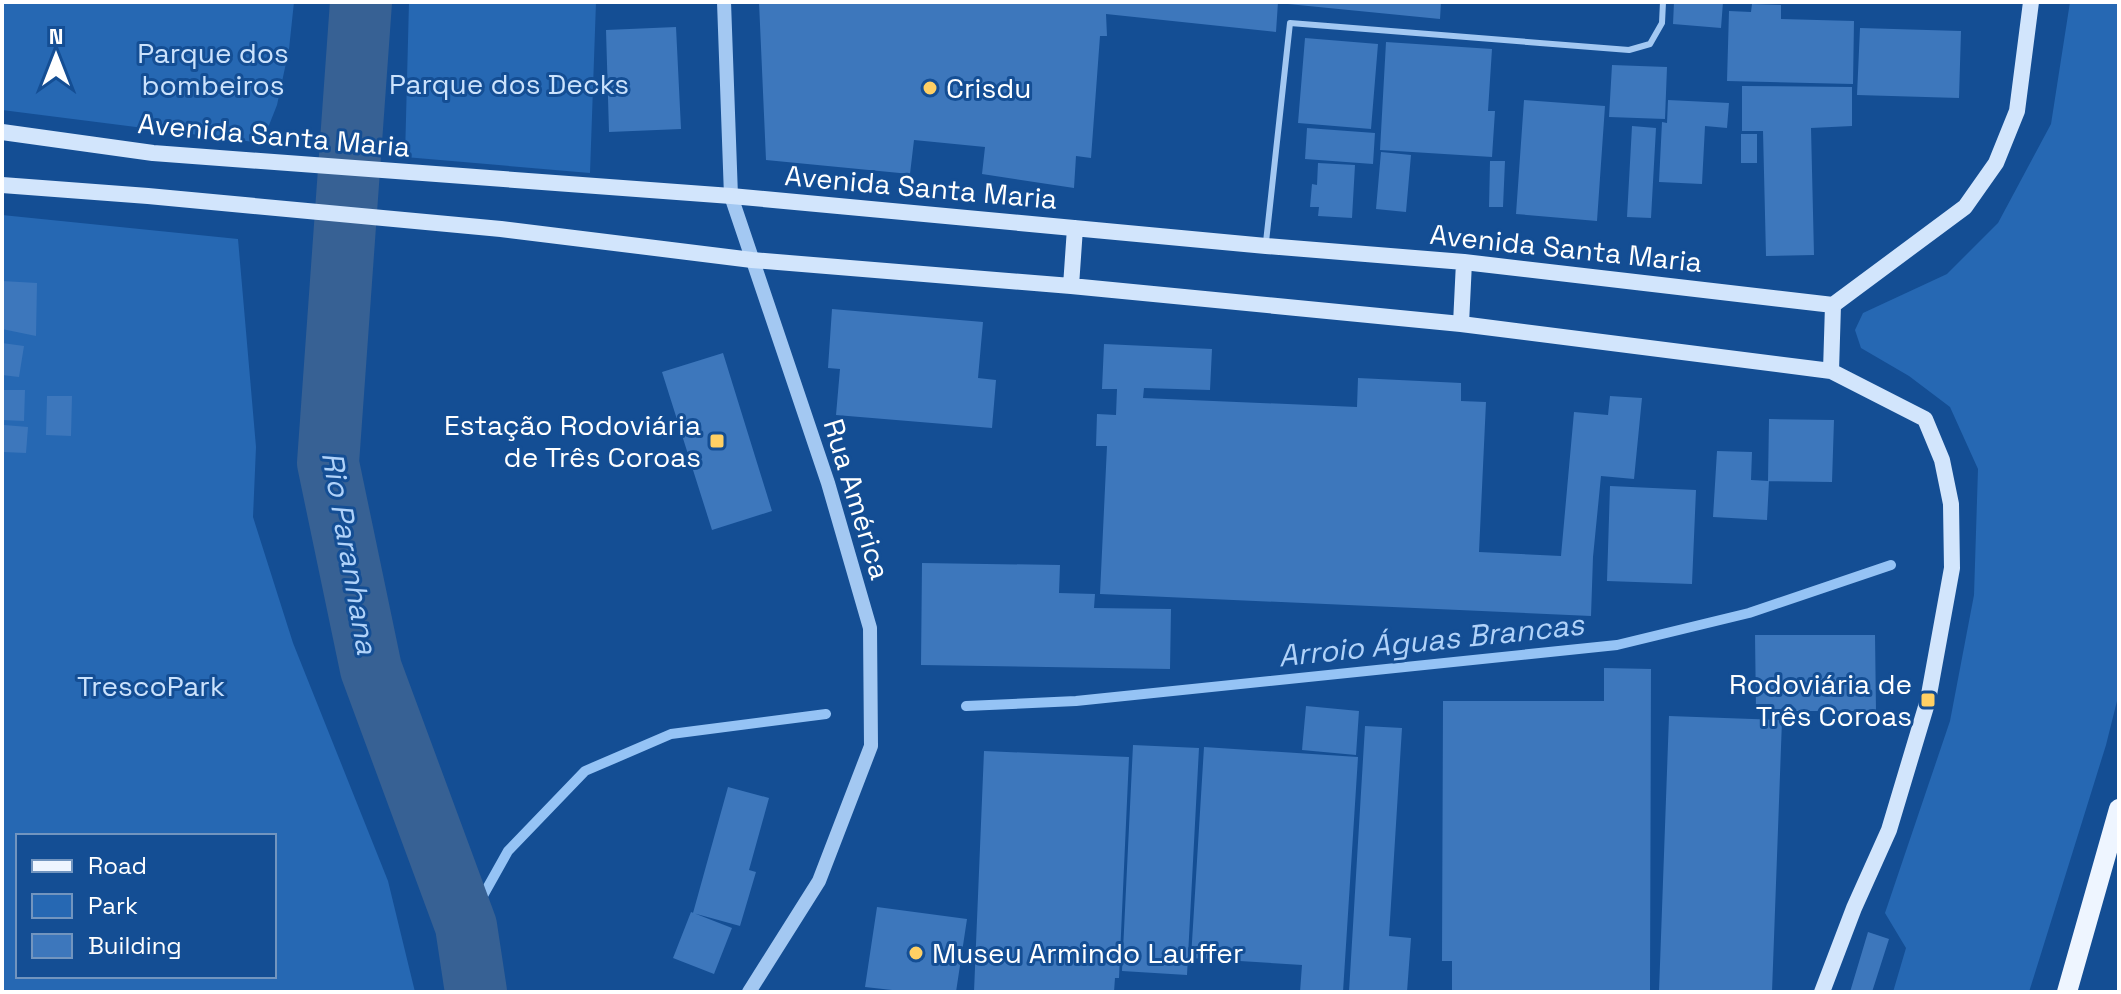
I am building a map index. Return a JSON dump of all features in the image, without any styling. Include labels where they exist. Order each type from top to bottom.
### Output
[{"type":"main road","points":[[1831,371],[1833,305],[1965,207],[1996,163],[2017,111],[2031,2]]},
{"type":"main road","name":"Avenida Santa Maria","points":[[2,132],[153,153],[731,196],[1464,262],[1833,305]]},
{"type":"main road","points":[[2,185],[501,229],[752,260],[1071,286],[1461,324],[1831,371],[1925,419],[1942,460],[1951,504],[1952,568],[1928,700],[1889,830],[1854,908],[1822,992]]},
{"type":"main road","points":[[1071,286],[1075,228]]},
{"type":"main road","points":[[1461,324],[1464,262]]},
{"type":"main road","points":[[2067,992],[2119,809]]},
{"type":"main road","points":[[2060,992],[2077,956]]},
{"type":"street","name":"Rua América","points":[[724,2],[731,196],[828,483],[870,628],[871,746],[819,881],[749,992]]},
{"type":"lane","points":[[1266,246],[1290,23],[1629,50],[1650,44],[1662,23],[1663,2]]},
{"type":"green space","name":"Parque dos bombeiros","points":[[2,2],[294,2],[289,49],[277,105],[262,143],[2,110]]},
{"type":"green space","name":"Parque dos Decks","points":[[409,2],[596,2],[590,173],[405,157]]},
{"type":"green space","points":[[2070,2],[2119,2],[2119,693],[2106,745],[2029,992],[1893,992],[1906,948],[1885,913],[1950,721],[1974,595],[1978,469],[1950,407],[1909,376],[1861,348],[1855,330],[1863,313],[1947,274],[1998,223],[2051,124]]},
{"type":"green space","name":"TrescoPark","points":[[2,215],[238,239],[256,447],[253,517],[293,643],[388,881],[415,992],[2,992]]},
{"type":"building","name":"Crisdu","points":[[759,2],[1278,2],[1276,32],[1106,14],[1107,36],[1100,36],[1091,158],[1076,156],[1074,188],[982,174],[985,147],[914,140],[910,174],[766,160]]},
{"type":"building","points":[[1289,2],[1441,2],[1440,19]]},
{"type":"building","points":[[1674,2],[1723,2],[1721,28],[1673,24]]},
{"type":"building","points":[[1752,4],[1781,5],[1781,19],[1854,21],[1853,84],[1727,81],[1729,11],[1751,12]]},
{"type":"building","points":[[676,27],[681,129],[609,132],[606,30]]},
{"type":"building","points":[[1860,28],[1961,31],[1959,98],[1857,95]]},
{"type":"building","points":[[1305,38],[1378,44],[1371,129],[1298,123]]},
{"type":"building","points":[[1386,42],[1492,49],[1488,111],[1495,111],[1492,157],[1380,150]]},
{"type":"building","points":[[1612,65],[1667,67],[1665,119],[1609,117]]},
{"type":"building","points":[[1742,86],[1852,87],[1852,126],[1811,128],[1814,255],[1766,256],[1763,131],[1742,131]]},
{"type":"building","points":[[1524,100],[1605,106],[1597,221],[1516,214]]},
{"type":"building","points":[[1668,100],[1729,103],[1727,128],[1705,126],[1702,184],[1659,182],[1662,122],[1667,123]]},
{"type":"building","points":[[1632,126],[1656,128],[1651,218],[1627,217]]},
{"type":"building","points":[[1307,128],[1375,133],[1373,164],[1305,159]]},
{"type":"building","points":[[1741,134],[1757,134],[1757,163],[1741,163]]},
{"type":"building","points":[[1381,152],[1411,155],[1406,212],[1376,209]]},
{"type":"building","points":[[1490,161],[1505,161],[1503,207],[1489,207]]},
{"type":"building","points":[[1318,163],[1355,165],[1352,218],[1318,216],[1319,207],[1310,207],[1312,184],[1317,185]]},
{"type":"building","points":[[2,281],[37,283],[36,336],[2,329]]},
{"type":"building","points":[[832,309],[983,322],[978,378],[996,380],[992,428],[836,415],[840,369],[828,368]]},
{"type":"building","points":[[2,343],[24,346],[19,377],[2,375]]},
{"type":"building","points":[[1104,344],[1212,349],[1210,390],[1144,388],[1143,398],[1357,407],[1358,378],[1461,383],[1461,401],[1486,402],[1479,552],[1561,556],[1574,412],[1608,415],[1610,396],[1642,398],[1634,479],[1601,476],[1591,616],[1100,594],[1107,446],[1096,446],[1097,414],[1116,415],[1117,389],[1102,389]]},
{"type":"building","name":"Estação Rodoviária de Três Coroas","points":[[723,353],[772,511],[712,530],[662,372]]},
{"type":"building","points":[[2,390],[25,390],[24,421],[2,420]]},
{"type":"building","points":[[47,396],[72,396],[71,436],[46,435]]},
{"type":"building","points":[[1769,419],[1834,420],[1832,482],[1768,481]]},
{"type":"building","points":[[4,425],[28,427],[26,453],[3,452]]},
{"type":"building","points":[[1717,451],[1752,452],[1751,480],[1769,481],[1767,520],[1713,517]]},
{"type":"building","points":[[1610,486],[1696,490],[1692,584],[1607,581]]},
{"type":"building","points":[[922,563],[1060,565],[1059,593],[1095,594],[1094,608],[1171,609],[1170,669],[921,665]]},
{"type":"building","points":[[1755,635],[1875,635],[1876,711],[1756,711]]},
{"type":"building","points":[[1604,668],[1651,669],[1650,992],[1452,992],[1452,961],[1442,961],[1443,701],[1604,701]]},
{"type":"building","points":[[1306,706],[1359,711],[1356,755],[1302,750]]},
{"type":"building","points":[[1669,716],[1782,720],[1772,992],[1659,992]]},
{"type":"building","points":[[1365,726],[1402,728],[1389,936],[1411,938],[1407,992],[1349,992]]},
{"type":"building","points":[[1133,745],[1199,748],[1187,975],[1122,971]]},
{"type":"building","points":[[1204,747],[1358,757],[1343,992],[1300,992],[1302,965],[1191,958]]},
{"type":"building","points":[[984,751],[1129,757],[1119,978],[1115,978],[1114,992],[974,992]]},
{"type":"building","points":[[728,787],[769,798],[749,870],[756,872],[740,926],[693,913]]},
{"type":"building","name":"Museu Armindo Lauffer","points":[[877,907],[967,919],[956,992],[910,992],[865,987]]},
{"type":"building","points":[[691,912],[732,928],[714,974],[673,958]]},
{"type":"building","points":[[1868,932],[1889,939],[1872,992],[1850,992]]},
{"type":"waterway","name":"Rio Paranhana","points":[[361,2],[328,463],[371,669],[466,926],[476,992]]},
{"type":"waterway","name":"Arroio Águas Brancas","points":[[966,706],[1076,701],[1617,645],[1749,613],[1891,565]]},
{"type":"waterway","name":"Arroio Águas Brancas","points":[[466,926],[508,851],[585,771],[671,734],[826,714]]},
{"type":"place","name":"Crisdu","points":[[930,88]]},
{"type":"place","name":"Estação Rodoviária de Três Coroas","points":[[717,441]]},
{"type":"place","name":"Rodoviária de Três Coroas","points":[[1928,700]]},
{"type":"place","name":"Museu Armindo Lauffer","points":[[916,953]]}]
